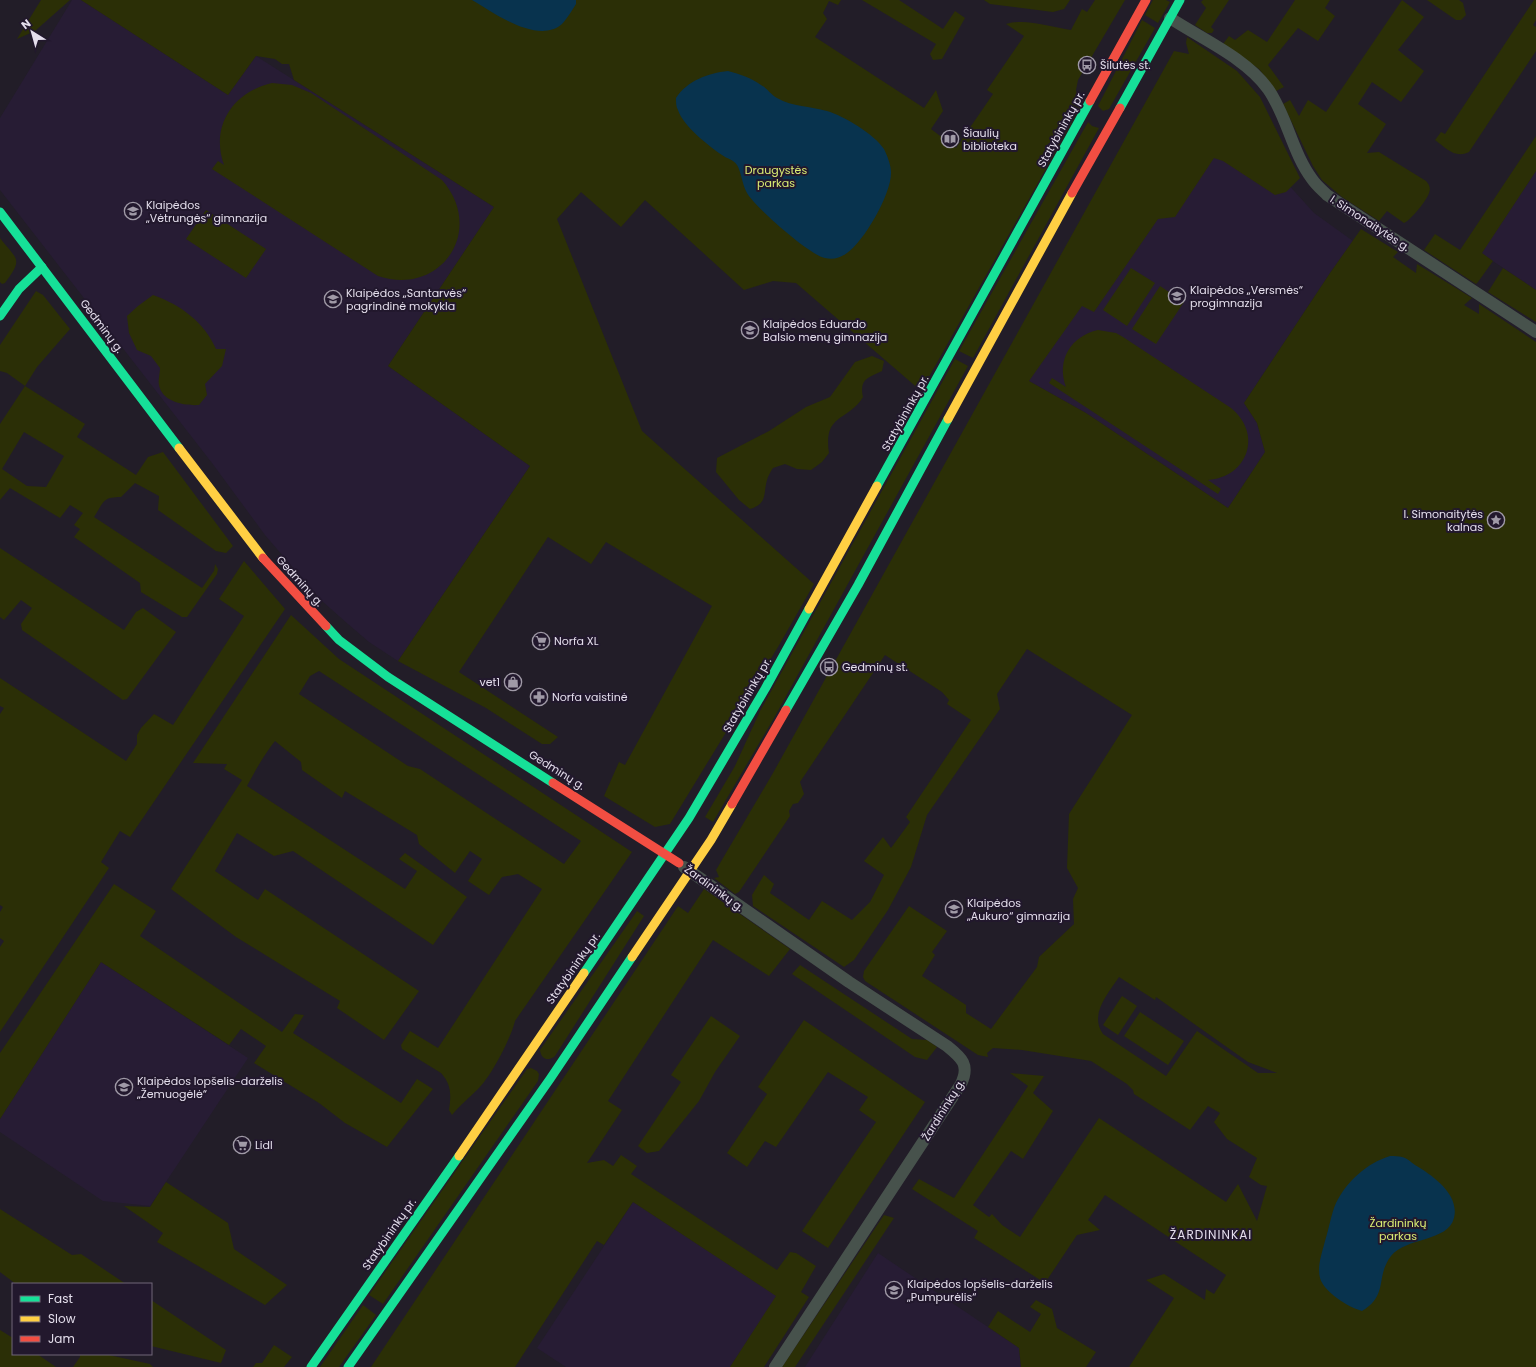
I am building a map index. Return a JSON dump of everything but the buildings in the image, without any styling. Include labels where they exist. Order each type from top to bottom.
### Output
[{"type":"main road","name":"Statybininkų pr.","points":[[310,1367],[524,1061],[666,854],[765,689],[1088,113],[1146,0]]},
{"type":"main road","points":[[348,1367],[548,1076],[691,872],[711,840],[858,585],[976,366],[1180,0]]},
{"type":"main road","points":[[1100,124],[1105,125],[1111,123]]},
{"type":"main road","name":"Gedminų g.","points":[[0,212],[270,568],[339,640],[388,678],[679,863]]},
{"type":"main road","points":[[0,316],[12,296],[26,280],[42,266]]},
{"type":"main road","points":[[524,1061],[530,1060],[535,1063]]},
{"type":"street","name":"I. Simonaitytės g.","points":[[1170,18],[1244,64],[1261,80],[1276,102],[1312,180],[1327,195],[1536,332]]},
{"type":"street","name":"Žardininkų g.","points":[[679,863],[849,982],[947,1046],[957,1054],[965,1066],[965,1074],[961,1084],[775,1367]]},
{"type":"shaded area","name":"Klaipėdos „Santarvės“ pagrindinė mokykla","points":[[72,0],[81,0],[228,95],[256,56],[494,207],[388,366],[530,466],[398,661],[369,642],[322,601],[265,535],[212,463],[0,190],[0,118]]},
{"type":"shaded area","name":"Klaipėdos „Versmės“ progimnazija","points":[[1174,51],[1314,213],[1353,241],[1330,273],[1244,403],[1257,423],[1265,452],[1228,508],[1086,413],[1029,381]]},
{"type":"shaded area","points":[[1536,171],[1536,290],[1481,253]]},
{"type":"shaded area","name":"Klaipėdos lopšelis-darželis „Žemuogėlė“","points":[[101,962],[248,1058],[150,1206],[103,1201],[0,1132],[0,1119]]},
{"type":"shaded area","points":[[633,1202],[777,1296],[730,1367],[566,1367],[537,1348]]},
{"type":"shaded area","name":"Klaipėdos lopšelis-darželis „Pumpurėlis“","points":[[878,1253],[1019,1348],[1021,1367],[805,1367]]},
{"type":"green space","points":[[41,0],[70,0],[35,31],[17,39]]},
{"type":"green space","name":"Draugystės parkas","points":[[81,0],[841,0],[838,5],[829,1],[823,13],[827,19],[815,37],[924,108],[936,90],[943,111],[931,129],[956,148],[993,94],[987,90],[1024,36],[1006,24],[1013,22],[1030,22],[1071,30],[1082,9],[1087,12],[1095,0],[1125,0],[1078,80],[1076,90],[1080,108],[921,391],[796,283],[773,281],[744,290],[645,200],[621,227],[581,192],[557,219],[642,431],[814,584],[778,647],[670,824],[655,827],[604,796],[619,762],[625,765],[712,606],[606,542],[591,564],[548,537],[459,672],[558,737],[550,744],[542,744],[486,708],[398,661],[530,466],[388,366],[494,207],[294,80],[289,64],[282,64],[275,59],[256,56],[228,95]]},
{"type":"green space","points":[[862,0],[899,0],[943,29],[955,11],[965,18],[942,59],[933,60],[930,54],[936,44]]},
{"type":"green space","points":[[984,0],[1070,0],[1064,9],[1053,12],[990,4]]},
{"type":"green space","points":[[1153,0],[1166,0],[1170,2],[1158,23],[1145,15]]},
{"type":"green space","points":[[1203,0],[1229,0],[1211,27],[1214,30],[1212,33],[1207,33],[1195,25],[1206,8],[1201,2]]},
{"type":"green space","points":[[1295,0],[1330,0],[1325,8],[1335,16],[1318,41],[1298,28],[1268,65],[1284,87],[1276,91],[1259,69],[1223,44],[1229,36],[1235,40],[1248,30],[1267,42]]},
{"type":"green space","points":[[1402,0],[1424,17],[1398,50],[1424,71],[1401,102],[1372,82],[1358,104],[1386,124],[1367,153],[1379,152],[1428,183],[1430,191],[1428,196],[1414,214],[1404,223],[1387,211],[1379,221],[1342,197],[1322,180],[1313,166],[1283,104],[1290,100],[1299,116],[1308,100],[1326,112]]},
{"type":"green space","points":[[1427,0],[1459,0],[1463,3],[1466,15],[1461,20],[1456,20]]},
{"type":"green space","points":[[1534,0],[1536,0],[1536,20],[1533,25],[1536,27],[1536,51],[1469,152],[1459,154],[1451,152],[1435,140],[1441,132],[1445,134]]},
{"type":"green space","points":[[1142,20],[1155,28],[1109,109],[1103,111],[1098,106]]},
{"type":"green space","name":"Žardininkų parkas","points":[[1187,37],[1237,71],[1260,97],[1300,178],[1286,192],[1275,195],[1223,161],[1214,158],[1175,217],[1158,219],[1094,312],[1082,306],[1029,381],[1086,413],[1228,508],[1265,452],[1257,423],[1244,403],[1361,229],[1398,252],[1393,257],[1416,273],[1417,264],[1472,298],[1464,305],[1479,314],[1479,304],[1536,342],[1536,1367],[1129,1367],[1174,1298],[1146,1280],[1164,1274],[1205,1300],[1206,1289],[1214,1294],[1226,1275],[1105,1195],[1088,1220],[1100,1230],[1077,1235],[1045,1283],[974,1238],[978,1231],[912,1189],[919,1179],[954,1198],[1028,1086],[1010,1073],[1044,1076],[1033,1093],[1053,1111],[1023,1159],[1011,1151],[973,1205],[989,1217],[992,1214],[1002,1225],[1020,1237],[1099,1118],[1226,1202],[1238,1184],[1257,1221],[1267,1186],[1261,1185],[1249,1177],[1257,1158],[1227,1139],[1214,1122],[1220,1113],[1208,1106],[1190,1130],[1134,1094],[1133,1090],[1127,1084],[1091,1061],[1022,1050],[993,1048],[987,1053],[988,1057],[978,1055],[865,981],[863,977],[864,971],[909,906],[947,931],[932,952],[935,955],[922,976],[966,1005],[966,1013],[991,1029],[1037,967],[1039,957],[1074,924],[1073,899],[1078,888],[1067,868],[1069,814],[1132,715],[1027,649],[997,694],[1000,709],[927,815],[911,867],[888,910],[854,960],[844,967],[753,906],[752,895],[764,875],[774,884],[770,893],[809,920],[822,901],[852,920],[870,902],[884,875],[864,861],[883,837],[891,848],[910,822],[906,817],[971,720],[947,704],[949,700],[942,692],[885,655],[800,782],[804,794],[798,803],[793,804],[789,811],[790,816],[739,892],[735,894],[714,878],[719,877],[716,870],[773,773],[1174,51],[1189,54],[1186,43]],"holes":[[[1119,977],[1155,1000],[1156,997],[1248,1062],[1277,1073],[1258,1073],[1197,1031],[1166,1076],[1103,1034],[1099,1027],[1098,1019],[1102,1004]]]},
{"type":"green space","points":[[272,83],[292,85],[311,93],[442,180],[454,199],[459,219],[458,238],[450,255],[438,268],[421,277],[401,280],[378,276],[212,169],[218,161],[224,165],[220,151],[220,137],[223,124],[228,113],[246,94]]},
{"type":"green space","points":[[1088,122],[1092,126],[1099,128],[973,358],[959,351]]},
{"type":"green space","points":[[1536,136],[1536,171],[1482,253],[1493,261],[1478,282],[1476,284],[1424,250],[1435,234],[1460,250]]},
{"type":"green space","points":[[206,210],[266,249],[246,278],[186,239]]},
{"type":"green space","points":[[0,238],[11,251],[16,260],[16,264],[11,275],[5,283],[2,284],[0,282]]},
{"type":"green space","points":[[1131,268],[1155,283],[1127,326],[1103,310]]},
{"type":"green space","points":[[1503,268],[1536,290],[1536,322],[1488,292]]},
{"type":"green space","points":[[1160,286],[1184,302],[1156,344],[1132,329]]},
{"type":"green space","points":[[36,291],[43,295],[70,329],[37,367],[25,386],[7,373],[0,371],[0,345]]},
{"type":"green space","points":[[153,295],[182,309],[205,331],[216,349],[226,349],[222,366],[205,384],[207,395],[199,405],[187,405],[175,402],[169,399],[161,391],[159,385],[160,368],[151,356],[137,350],[129,333],[127,316]]},
{"type":"green space","points":[[1098,330],[1116,333],[1123,337],[1231,408],[1241,418],[1247,430],[1248,441],[1246,453],[1241,463],[1233,471],[1222,477],[1208,480],[1221,489],[1218,494],[1049,383],[1052,378],[1066,387],[1063,377],[1063,368],[1068,351],[1080,338],[1088,333]]},
{"type":"green space","points":[[872,356],[884,361],[882,371],[866,380],[862,386],[863,397],[857,405],[833,424],[828,440],[829,453],[822,462],[811,470],[797,469],[785,464],[773,468],[767,478],[764,498],[760,504],[750,509],[739,500],[716,472],[717,458],[769,431],[806,407],[830,397],[855,362]]},
{"type":"green space","points":[[955,359],[968,366],[774,718],[713,822],[705,817],[735,766],[760,711]]},
{"type":"green space","points":[[25,386],[85,424],[77,437],[136,475],[148,457],[163,452],[233,546],[226,553],[216,551],[158,510],[159,496],[135,483],[121,497],[110,498],[104,501],[94,517],[202,588],[214,571],[215,564],[218,569],[217,574],[187,617],[182,617],[141,592],[140,583],[74,537],[80,529],[74,525],[83,513],[70,505],[60,518],[10,488],[0,500],[0,424]],"holes":[[[24,432],[64,456],[46,487],[27,486],[2,469]]]},
{"type":"green space","points":[[0,548],[124,630],[136,612],[143,608],[176,632],[127,699],[123,700],[22,630],[21,624],[32,608],[21,600],[4,620],[0,617]]},
{"type":"green space","points":[[244,561],[285,609],[130,837],[120,831],[101,862],[109,868],[0,1032],[0,947],[4,941],[0,938],[0,912],[3,907],[0,905],[0,714],[4,708],[0,706],[0,678],[126,761],[137,744],[137,735],[141,728],[154,714],[173,725],[244,616],[219,599]]},
{"type":"green space","points":[[291,615],[339,659],[632,852],[515,1021],[505,1047],[489,1076],[452,1115],[449,1110],[450,1091],[445,1077],[402,1049],[401,1045],[410,1031],[438,1048],[542,889],[518,874],[502,877],[489,895],[468,881],[482,859],[470,851],[455,873],[419,844],[417,835],[345,791],[342,798],[302,770],[301,762],[275,741],[247,786],[405,889],[417,871],[399,859],[405,853],[467,897],[433,945],[293,851],[274,856],[237,833],[215,871],[258,900],[265,889],[419,991],[384,1040],[337,1008],[340,1001],[236,937],[171,889],[242,780],[224,769],[227,764],[193,763]],"holes":[[[319,671],[581,841],[564,864],[420,769],[408,766],[299,694],[310,676]]]},
{"type":"green space","points":[[114,884],[156,911],[140,936],[282,1032],[295,1014],[304,1015],[293,1033],[401,1103],[417,1079],[433,1089],[387,1147],[345,1123],[319,1103],[254,1063],[266,1046],[241,1029],[229,1045],[101,962],[0,1119],[0,1053]]},
{"type":"green space","points":[[704,889],[790,949],[769,976],[713,940],[608,1101],[622,1110],[587,1163],[604,1160],[613,1166],[621,1155],[637,1166],[631,1174],[777,1270],[790,1252],[796,1253],[816,1266],[801,1292],[809,1297],[764,1367],[730,1367],[776,1296],[633,1202],[604,1245],[597,1241],[515,1367],[371,1367],[678,906],[688,913]]},
{"type":"green space","points":[[637,911],[644,916],[555,1056],[550,1059],[545,1059],[540,1050]]},
{"type":"green space","points":[[800,965],[912,1039],[927,1040],[937,1047],[927,1060],[915,1057],[792,974]]},
{"type":"green space","points":[[1122,996],[1137,1006],[1118,1035],[1103,1025]]},
{"type":"green space","points":[[1140,1012],[1184,1041],[1168,1065],[1124,1036]]},
{"type":"green space","points":[[711,1016],[740,1036],[715,1072],[699,1101],[659,1151],[647,1153],[638,1146],[681,1082],[671,1075]]},
{"type":"green space","points":[[804,1020],[925,1102],[828,1248],[802,1231],[876,1122],[859,1110],[868,1097],[828,1072],[776,1147],[765,1141],[747,1167],[727,1153],[767,1094],[758,1087]]},
{"type":"green space","points":[[531,1068],[539,1074],[538,1081],[383,1304],[369,1295],[527,1069]]},
{"type":"green space","points":[[166,1182],[228,1223],[234,1249],[287,1285],[265,1305],[157,1242],[163,1233],[124,1206],[150,1207]]},
{"type":"green space","points":[[0,1209],[72,1255],[81,1254],[124,1283],[15,1283],[0,1272]]},
{"type":"green space","points":[[884,1215],[894,1218],[795,1367],[782,1367]]},
{"type":"green space","points":[[1036,1300],[1052,1309],[1057,1328],[1096,1352],[1086,1367],[1021,1367],[1019,1348],[988,1327],[998,1311],[1030,1332],[1041,1314],[1030,1307]]},
{"type":"green space","points":[[152,1301],[226,1350],[221,1363],[152,1346]]},
{"type":"green space","points":[[363,1305],[376,1315],[339,1367],[320,1367]]},
{"type":"green space","points":[[0,1330],[12,1337],[12,1355],[38,1355],[56,1367],[0,1367]]},
{"type":"green space","points":[[274,1345],[292,1357],[284,1367],[253,1367],[256,1363],[262,1363]]},
{"type":"green space","points":[[80,1355],[109,1355],[150,1364],[153,1367],[73,1367]]},
{"type":"water","points":[[472,0],[576,0],[576,4],[562,24],[552,30],[541,31],[516,25]]},
{"type":"water","points":[[728,71],[753,80],[763,86],[775,97],[783,101],[795,105],[821,109],[842,117],[873,137],[884,149],[891,169],[887,192],[869,228],[854,247],[844,255],[831,259],[825,258],[807,249],[795,240],[752,200],[747,193],[735,163],[704,141],[685,123],[677,107],[676,98],[686,87],[699,79]]},
{"type":"water","points":[[1390,1156],[1407,1159],[1429,1174],[1443,1186],[1453,1201],[1455,1209],[1454,1218],[1450,1226],[1444,1231],[1435,1236],[1406,1245],[1391,1256],[1386,1264],[1376,1299],[1362,1311],[1337,1298],[1326,1288],[1320,1278],[1320,1260],[1336,1203],[1346,1187],[1358,1174],[1373,1163]]},
{"type":"traffic: fast","points":[[1120,108],[1180,0]]},
{"type":"traffic: fast","points":[[877,486],[1090,101]]},
{"type":"traffic: fast","points":[[0,212],[179,448]]},
{"type":"traffic: fast","points":[[0,316],[19,289],[42,267]]},
{"type":"traffic: fast","points":[[786,710],[858,585],[948,419]]},
{"type":"traffic: fast","points":[[584,973],[689,818],[765,689],[809,609]]},
{"type":"traffic: fast","points":[[326,626],[339,640],[388,677],[553,783]]},
{"type":"traffic: fast","points":[[348,1367],[550,1079],[632,957]]},
{"type":"traffic: fast","points":[[311,1367],[459,1156]]},
{"type":"traffic: slow","points":[[948,419],[1072,193]]},
{"type":"traffic: slow","points":[[179,448],[263,558]]},
{"type":"traffic: slow","points":[[809,609],[877,486]]},
{"type":"traffic: slow","points":[[632,957],[711,840],[732,804]]},
{"type":"traffic: slow","points":[[459,1156],[584,973]]},
{"type":"traffic: jam","points":[[1090,101],[1146,0]]},
{"type":"traffic: jam","points":[[1072,193],[1120,108]]},
{"type":"traffic: jam","points":[[263,558],[326,626]]},
{"type":"traffic: jam","points":[[732,804],[786,710]]},
{"type":"traffic: jam","points":[[553,783],[679,863]]},
{"type":"place","name":"Šilutės st.","points":[[1087,65]]},
{"type":"place","name":"Šiaulių biblioteka","points":[[950,139]]},
{"type":"place","name":"Klaipėdos „Vėtrungės“ gimnazija","points":[[133,211]]},
{"type":"place","name":"Klaipėdos „Versmės“ progimnazija","points":[[1177,296]]},
{"type":"place","name":"Klaipėdos „Santarvės“ pagrindinė mokykla","points":[[333,299]]},
{"type":"place","name":"Klaipėdos Eduardo Balsio menų gimnazija","points":[[750,330]]},
{"type":"place","name":"I. Simonaitytės kalnas","points":[[1496,520]]},
{"type":"place","name":"Norfa XL","points":[[541,641]]},
{"type":"place","name":"Gedminų st.","points":[[829,667]]},
{"type":"place","name":"vet1","points":[[513,682]]},
{"type":"place","name":"Norfa vaistinė","points":[[539,697]]},
{"type":"place","name":"Klaipėdos „Aukuro“ gimnazija","points":[[954,909]]},
{"type":"place","name":"Klaipėdos lopšelis-darželis „Žemuogėlė“","points":[[124,1087]]},
{"type":"place","name":"Lidl","points":[[242,1145]]},
{"type":"place","name":"Klaipėdos lopšelis-darželis „Pumpurėlis“","points":[[894,1290]]},
{"type":"district","name":"ŽARDININKAI","points":[[1211,1234]]}]
